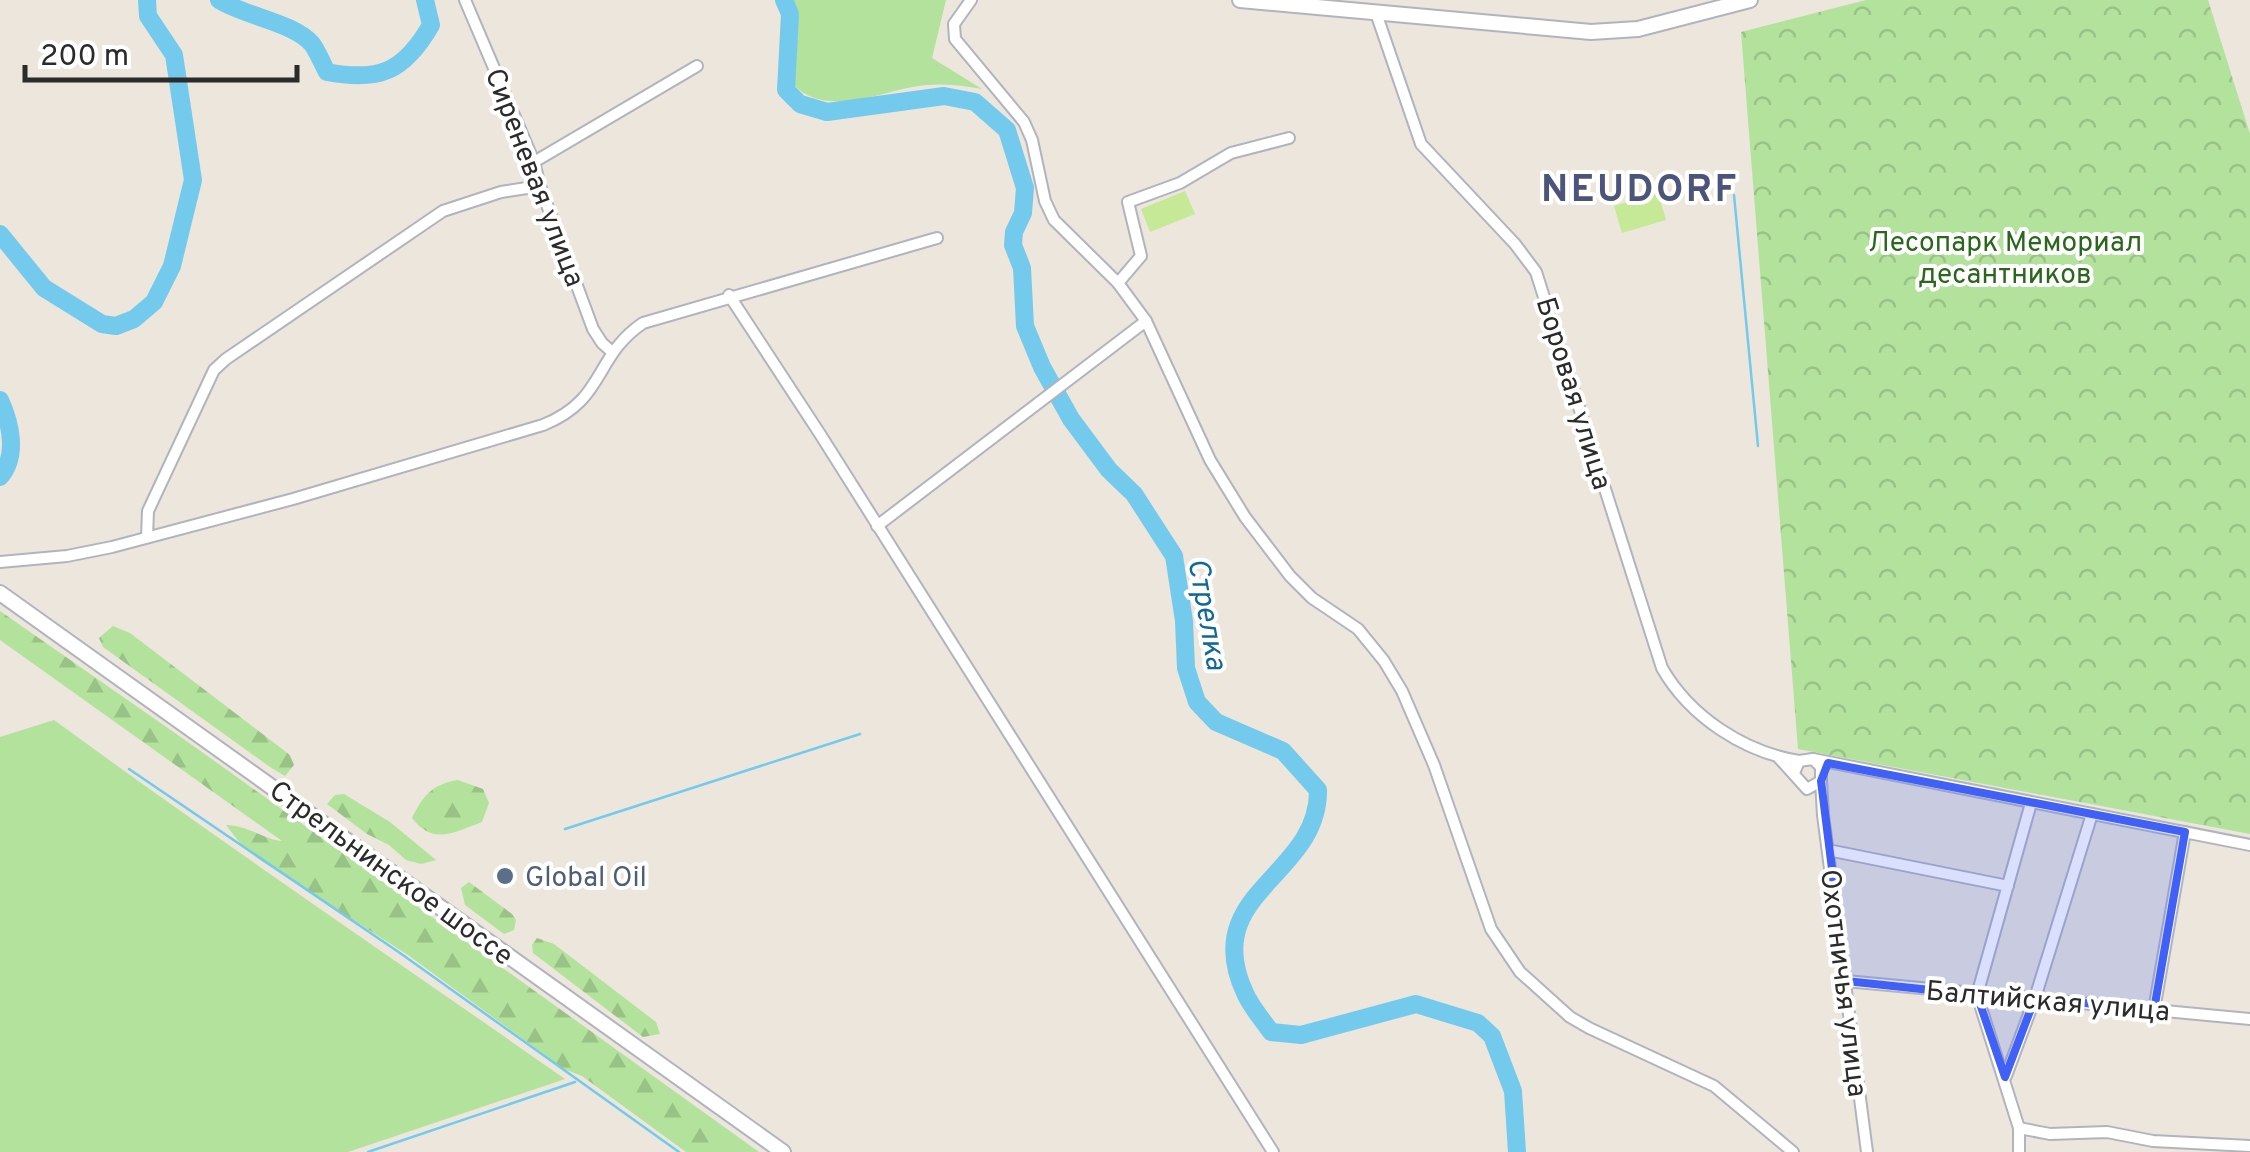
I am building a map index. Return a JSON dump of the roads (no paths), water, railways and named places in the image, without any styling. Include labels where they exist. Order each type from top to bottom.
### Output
[{"type":"main road","points":[[1240,0],[1550,29],[1623,31],[1750,0]]},
{"type":"main road","name":"Стрельнинское шоссе","points":[[0,593],[783,1152]]},
{"type":"street","name":"Сиреневая улица","points":[[465,0],[534,162],[594,329],[611,351]]},
{"type":"street","points":[[970,0],[954,24],[955,39],[1024,122],[1032,140],[1045,201],[1054,220],[1118,283],[1146,322],[1210,460],[1246,517],[1290,576],[1312,598],[1358,630],[1402,691],[1434,764],[1491,929],[1520,972],[1570,1017],[1714,1086],[1793,1152]]},
{"type":"street","name":"Боровая улица","points":[[1376,13],[1420,144],[1515,244],[1536,272],[1662,668],[1684,698],[1715,727],[1778,758],[1807,789]]},
{"type":"street","points":[[534,162],[697,66]]},
{"type":"street","points":[[1118,283],[1141,256],[1128,202],[1180,183],[1232,152],[1289,138]]},
{"type":"street","points":[[147,537],[148,511],[214,370],[226,359],[444,211],[501,192],[540,186]]},
{"type":"street","points":[[0,562],[66,556],[147,537],[293,499],[564,416],[592,389],[611,351],[624,336],[644,323],[729,295],[937,238]]},
{"type":"street","points":[[729,295],[1273,1152]]},
{"type":"street","points":[[877,526],[1146,322]]},
{"type":"street","name":"Боровая улица","points":[[1778,758],[1813,759],[1824,773]]},
{"type":"street","points":[[1794,773],[1799,761]]},
{"type":"street","points":[[1807,789],[1824,773],[2031,803],[2250,845]]},
{"type":"street","name":"Охотничья улица","points":[[1824,773],[1822,815],[1867,1152]]},
{"type":"street","name":"Охотничья улица","points":[[1807,789],[1822,815]]},
{"type":"street","points":[[2019,1152],[2019,1128],[1977,995],[2031,803]]},
{"type":"street","points":[[2005,1077],[2035,998],[2092,814]]},
{"type":"street","points":[[2154,1010],[2185,832]]},
{"type":"street","points":[[1828,850],[2008,886]]},
{"type":"street","name":"Балтийская улица","points":[[1846,981],[2250,1020]]},
{"type":"street","points":[[2019,1128],[2050,1134],[2107,1132],[2154,1142],[2250,1146]]},
{"type":"waterway","name":"Стрелка","points":[[0,234],[44,288],[102,324],[116,326],[134,319],[154,302],[172,266],[193,180],[174,55],[148,16],[147,0]]},
{"type":"waterway","name":"Стрелка","points":[[219,0],[294,31],[314,47],[327,72],[345,75],[376,74],[411,54],[431,25],[425,0]]},
{"type":"waterway","name":"Стрелка","points":[[784,0],[790,14],[786,90],[800,104],[827,112],[944,96],[975,102],[1007,130],[1025,188],[1023,213],[1013,245],[1022,268],[1025,326],[1071,419],[1109,470],[1134,494],[1174,556],[1184,621],[1186,668],[1197,702],[1216,722],[1283,751],[1318,790],[1313,820],[1300,844],[1248,907],[1237,931],[1235,959],[1250,1003],[1271,1032],[1301,1035],[1416,1004],[1478,1023],[1492,1036],[1513,1091],[1517,1152]]},
{"type":"waterway","points":[[1734,195],[1758,446]]},
{"type":"waterway","name":"Стрелка","points":[[0,400],[11,440],[9,459],[0,477]]},
{"type":"waterway","points":[[565,829],[860,734]]},
{"type":"waterway","points":[[129,769],[400,953],[679,1152]]},
{"type":"waterway","points":[[368,1152],[575,1082]]},
{"type":"place","name":"Global Oil","points":[[505,876]]},
{"type":"district","name":"NEUDORF","points":[[1640,188]]},
{"type":"park label","name":"Лесопарк Мемориал десантников","points":[[2005,257]]}]
